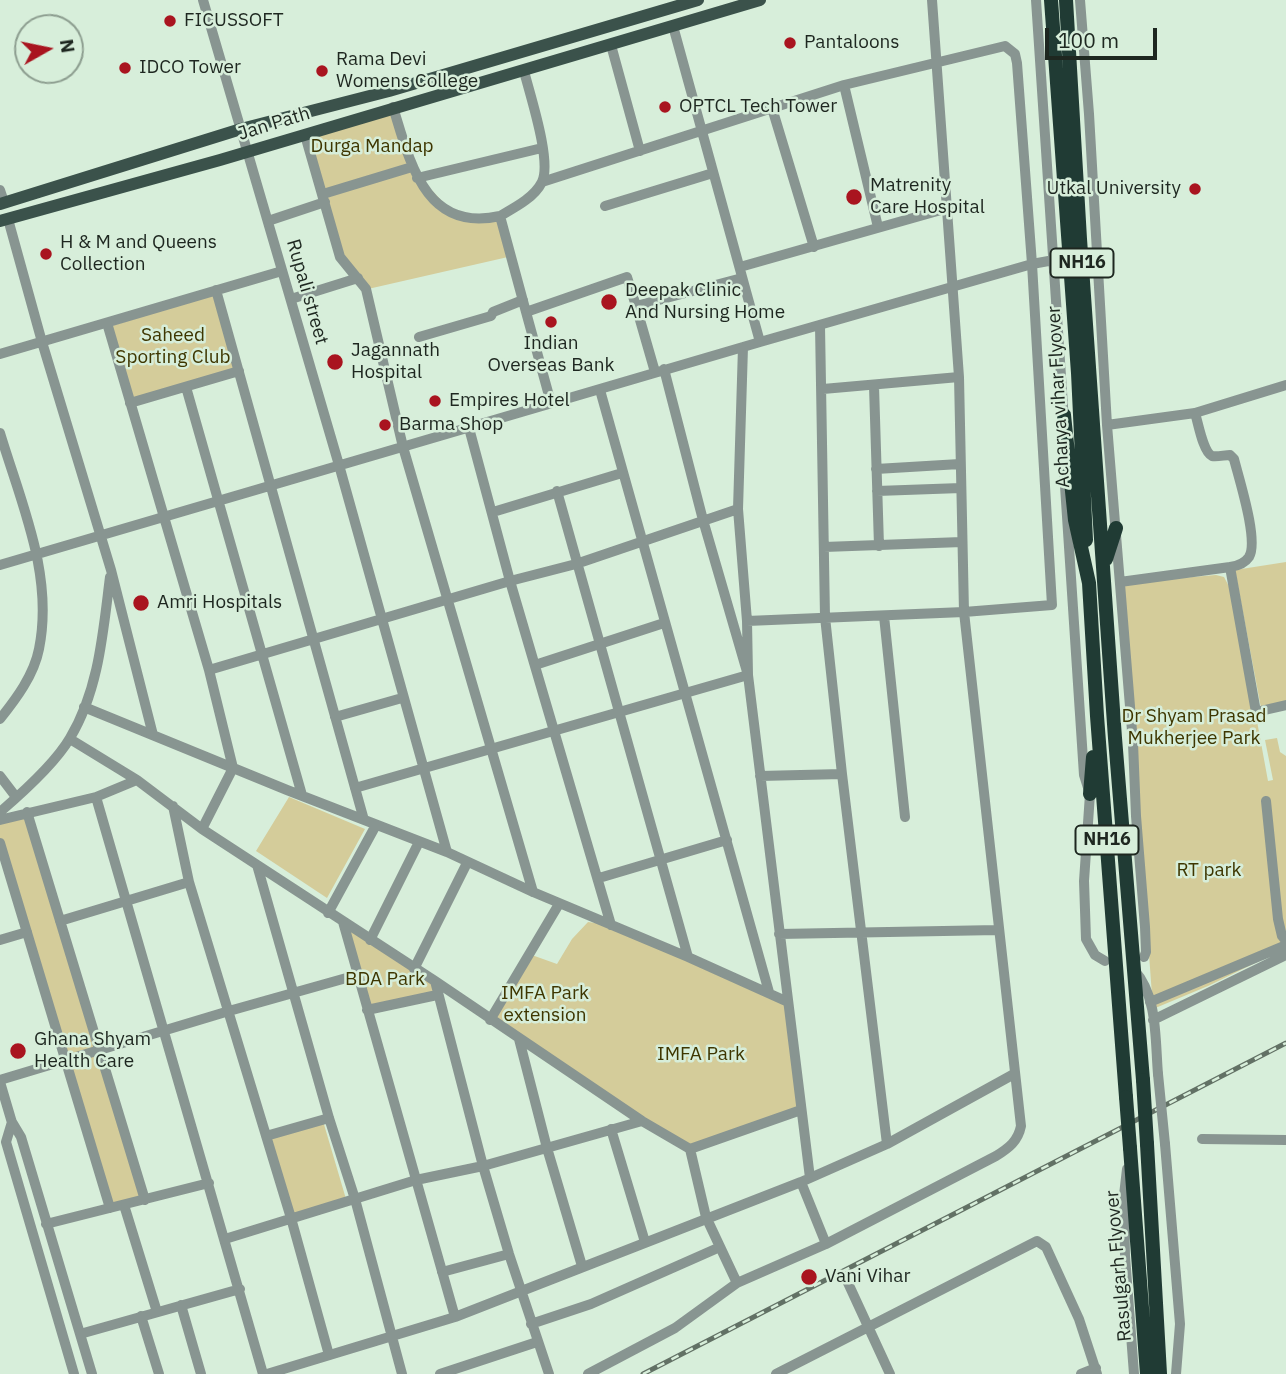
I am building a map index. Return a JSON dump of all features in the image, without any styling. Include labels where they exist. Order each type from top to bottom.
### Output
[{"type":"highway","name":"Acharya vihar Flyover","points":[[1051,0],[1076,345],[1089,583]]},
{"type":"highway","name":"Acharya vihar Flyover","points":[[1066,0],[1080,239],[1108,527],[1104,567],[1133,969]]},
{"type":"highway","points":[[1064,415],[1075,520],[1089,583]]},
{"type":"highway","name":"NH16","points":[[1089,583],[1130,1151]]},
{"type":"highway","points":[[1090,794],[1097,716]]},
{"type":"highway","name":"Rasulgarh Flyover","points":[[1133,969],[1143,1080],[1160,1374]]},
{"type":"highway","name":"Rasulgarh Flyover","points":[[1130,1151],[1147,1374]]},
{"type":"main road","name":"Jan Path","points":[[1,199],[241,129],[415,83],[666,4],[698,0]]},
{"type":"main road","name":"Jan Path","points":[[4,220],[249,152],[760,0]]},
{"type":"street","name":"Rupali street","points":[[203,0],[339,465],[447,852]]},
{"type":"street","points":[[588,1374],[675,1328],[737,1283],[827,1244],[1009,1148],[1019,1135],[1021,1126],[964,612],[959,377],[932,0]]},
{"type":"street","points":[[1036,0],[1064,415],[1064,483],[1084,775],[1090,794],[1084,881],[1085,930],[1090,949],[1105,961]]},
{"type":"street","points":[[1080,0],[1107,425],[1108,527],[1120,582],[1145,927],[1144,957]]},
{"type":"street","points":[[673,26],[760,342]]},
{"type":"street","points":[[611,45],[639,151]]},
{"type":"street","points":[[393,107],[412,167],[426,192],[440,206],[457,216],[474,220],[500,216],[526,199],[542,182],[772,108],[844,85],[999,47],[1011,48],[1015,54],[1032,264],[1052,605]]},
{"type":"street","points":[[524,71],[542,148],[542,182]]},
{"type":"street","points":[[844,85],[878,227]]},
{"type":"street","points":[[772,108],[814,247]]},
{"type":"street","points":[[305,135],[340,257],[366,289],[403,447],[533,892]]},
{"type":"street","points":[[417,178],[542,148]]},
{"type":"street","points":[[268,221],[412,167]]},
{"type":"street","points":[[605,206],[713,173]]},
{"type":"street","points":[[636,306],[814,247],[948,208]]},
{"type":"street","points":[[500,216],[551,402]]},
{"type":"street","points":[[4,220],[111,570],[153,735]]},
{"type":"street","points":[[0,565],[551,402],[600,390],[660,370],[1054,260]]},
{"type":"street","points":[[0,354],[282,271]]},
{"type":"street","points":[[526,312],[627,277],[660,370],[748,674]]},
{"type":"street","points":[[290,299],[358,278]]},
{"type":"street","points":[[216,290],[364,820]]},
{"type":"street","points":[[419,337],[491,316],[494,312],[523,300]]},
{"type":"street","points":[[107,323],[208,670],[233,768],[202,829]]},
{"type":"street","points":[[820,326],[825,617],[887,1144]]},
{"type":"street","points":[[743,346],[738,509],[747,621],[748,674],[801,1110],[806,1180],[827,1244]]},
{"type":"street","points":[[130,403],[239,371]]},
{"type":"street","points":[[822,390],[959,377]]},
{"type":"street","points":[[874,386],[879,545]]},
{"type":"street","points":[[1107,425],[1195,413],[1286,386]]},
{"type":"street","points":[[186,387],[302,795]]},
{"type":"street","points":[[600,390],[769,992]]},
{"type":"street","points":[[1120,582],[1230,567],[1243,563],[1249,557],[1252,541],[1233,456],[1213,456],[1207,450],[1195,413]]},
{"type":"street","points":[[470,428],[510,581],[611,925]]},
{"type":"street","points":[[0,436],[37,554],[43,581],[44,607],[39,651],[20,693],[0,719]]},
{"type":"street","points":[[876,469],[960,464]]},
{"type":"street","points":[[493,512],[622,473]]},
{"type":"street","points":[[877,491],[961,488]]},
{"type":"street","points":[[556,491],[621,712],[688,957]]},
{"type":"street","points":[[208,670],[576,564],[738,509]]},
{"type":"street","points":[[824,547],[962,542]]},
{"type":"street","points":[[1230,567],[1256,712],[1286,705]]},
{"type":"street","points":[[0,812],[70,739],[84,707],[101,651],[111,570]]},
{"type":"street","points":[[747,621],[964,612],[1073,604]]},
{"type":"street","points":[[884,616],[905,817]]},
{"type":"street","points":[[534,664],[664,623]]},
{"type":"street","points":[[355,788],[748,674]]},
{"type":"street","points":[[335,718],[402,698]]},
{"type":"street","points":[[84,707],[447,852],[559,904],[788,1002]]},
{"type":"street","points":[[70,739],[136,780],[202,829],[435,981],[642,1121],[690,1149],[706,1217],[737,1283]]},
{"type":"street","points":[[760,776],[842,774]]},
{"type":"street","points":[[0,776],[16,797]]},
{"type":"street","points":[[0,820],[96,797],[136,780]]},
{"type":"street","points":[[96,797],[265,1374],[301,1369],[329,1355],[455,1317],[806,1180],[887,1144],[1014,1074]]},
{"type":"street","points":[[1150,1002],[1286,943],[1278,919],[1266,802]]},
{"type":"street","points":[[173,806],[189,882],[291,1218],[329,1355]]},
{"type":"street","points":[[27,812],[145,1200]]},
{"type":"street","points":[[328,913],[376,825]]},
{"type":"street","points":[[599,878],[727,840]]},
{"type":"street","points":[[370,940],[419,842]]},
{"type":"street","points":[[0,843],[110,1208]]},
{"type":"street","points":[[414,969],[467,863]]},
{"type":"street","points":[[257,865],[329,1118],[355,1199],[402,1374]]},
{"type":"street","points":[[61,921],[189,882]]},
{"type":"street","points":[[490,1020],[559,904]]},
{"type":"street","points":[[343,922],[455,1317]]},
{"type":"street","points":[[779,934],[998,930]]},
{"type":"street","points":[[0,940],[27,932]]},
{"type":"street","points":[[1153,1020],[1286,955]]},
{"type":"street","points":[[1133,969],[1143,980],[1153,1020],[1180,1324],[1176,1374]]},
{"type":"street","points":[[90,1374],[34,1200],[0,1081],[164,1030],[357,975]]},
{"type":"street","points":[[435,981],[483,1166],[549,1374]]},
{"type":"street","points":[[367,1010],[437,995]]},
{"type":"street","points":[[519,1039],[547,1148],[582,1266]]},
{"type":"street","points":[[690,1149],[801,1110]]},
{"type":"street","points":[[266,1136],[329,1118]]},
{"type":"street","points":[[225,1239],[416,1180],[483,1166],[642,1121]]},
{"type":"street","points":[[12,1122],[21,1137],[90,1374]]},
{"type":"street","points":[[12,1122],[6,1142],[74,1374]]},
{"type":"street","points":[[611,1129],[645,1242]]},
{"type":"street","points":[[1202,1139],[1286,1140]]},
{"type":"street","points":[[1130,1151],[1126,1173],[1125,1232],[1134,1374]]},
{"type":"street","points":[[46,1224],[209,1183]]},
{"type":"street","points":[[124,1205],[157,1312]]},
{"type":"street","points":[[776,1374],[788,1371],[1037,1241],[1046,1247],[1079,1319],[1096,1371],[1081,1374]]},
{"type":"street","points":[[531,1324],[591,1304],[720,1247]]},
{"type":"street","points":[[442,1272],[509,1254]]},
{"type":"street","points":[[848,1283],[890,1374]]},
{"type":"street","points":[[80,1334],[240,1289]]},
{"type":"street","points":[[181,1305],[201,1374]]},
{"type":"street","points":[[141,1317],[159,1374]]},
{"type":"street","points":[[440,1374],[537,1342]]},
{"type":"green space","name":"Durga Mandap","points":[[392,109],[410,166],[324,193],[306,136]]},
{"type":"green space","points":[[411,168],[456,216],[499,217],[508,257],[368,289],[342,256],[326,195]]},
{"type":"green space","name":"Saheed Sporting Club","points":[[213,295],[234,369],[131,399],[111,326]]},
{"type":"green space","points":[[1286,562],[1286,702],[1261,708],[1235,570]]},
{"type":"green space","points":[[1216,575],[1224,577],[1234,596],[1268,781],[1273,780],[1265,740],[1277,738],[1280,752],[1286,756],[1286,948],[1153,1009],[1122,583]]},
{"type":"green space","points":[[289,797],[365,829],[327,898],[256,851]]},
{"type":"green space","points":[[27,812],[145,1200],[110,1208],[0,854],[0,820]]},
{"type":"green space","name":"BDA Park","points":[[343,922],[435,981],[437,995],[367,1010]]},
{"type":"green space","name":"IMFA Park","points":[[588,922],[611,925],[788,1002],[801,1110],[690,1149],[490,1020],[529,954],[557,964],[572,939]]},
{"type":"green space","points":[[323,1121],[346,1199],[292,1214],[269,1136]]},
{"type":"railway","points":[[643,1374],[1286,1043]]},
{"type":"place","name":"FICUSSOFT","points":[[170,21]]},
{"type":"place","name":"Pantaloons","points":[[790,43]]},
{"type":"place","name":"IDCO Tower","points":[[125,68]]},
{"type":"place","name":"Rama Devi Womens College","points":[[322,71]]},
{"type":"place","name":"OPTCL Tech Tower","points":[[665,107]]},
{"type":"place","name":"Utkal University","points":[[1195,189]]},
{"type":"place","name":"Matrenity Care Hospital","points":[[854,197]]},
{"type":"place","name":"H & M and Queens Collection","points":[[46,254]]},
{"type":"place","name":"Deepak Clinic And Nursing Home","points":[[609,302]]},
{"type":"place","name":"Indian Overseas Bank","points":[[551,322]]},
{"type":"place","name":"Jagannath Hospital","points":[[335,362]]},
{"type":"place","name":"Empires Hotel","points":[[435,401]]},
{"type":"place","name":"Barma Shop","points":[[385,425]]},
{"type":"place","name":"Amri Hospitals","points":[[141,603]]},
{"type":"place","name":"Ghana Shyam Health Care","points":[[18,1051]]},
{"type":"place","name":"Vani Vihar","points":[[809,1277]]},
{"type":"park label","name":"Dr Shyam Prasad Mukherjee Park","points":[[1194,728]]},
{"type":"park label","name":"RT park","points":[[1209,871]]},
{"type":"park label","name":"IMFA Park extension","points":[[545,1005]]}]
